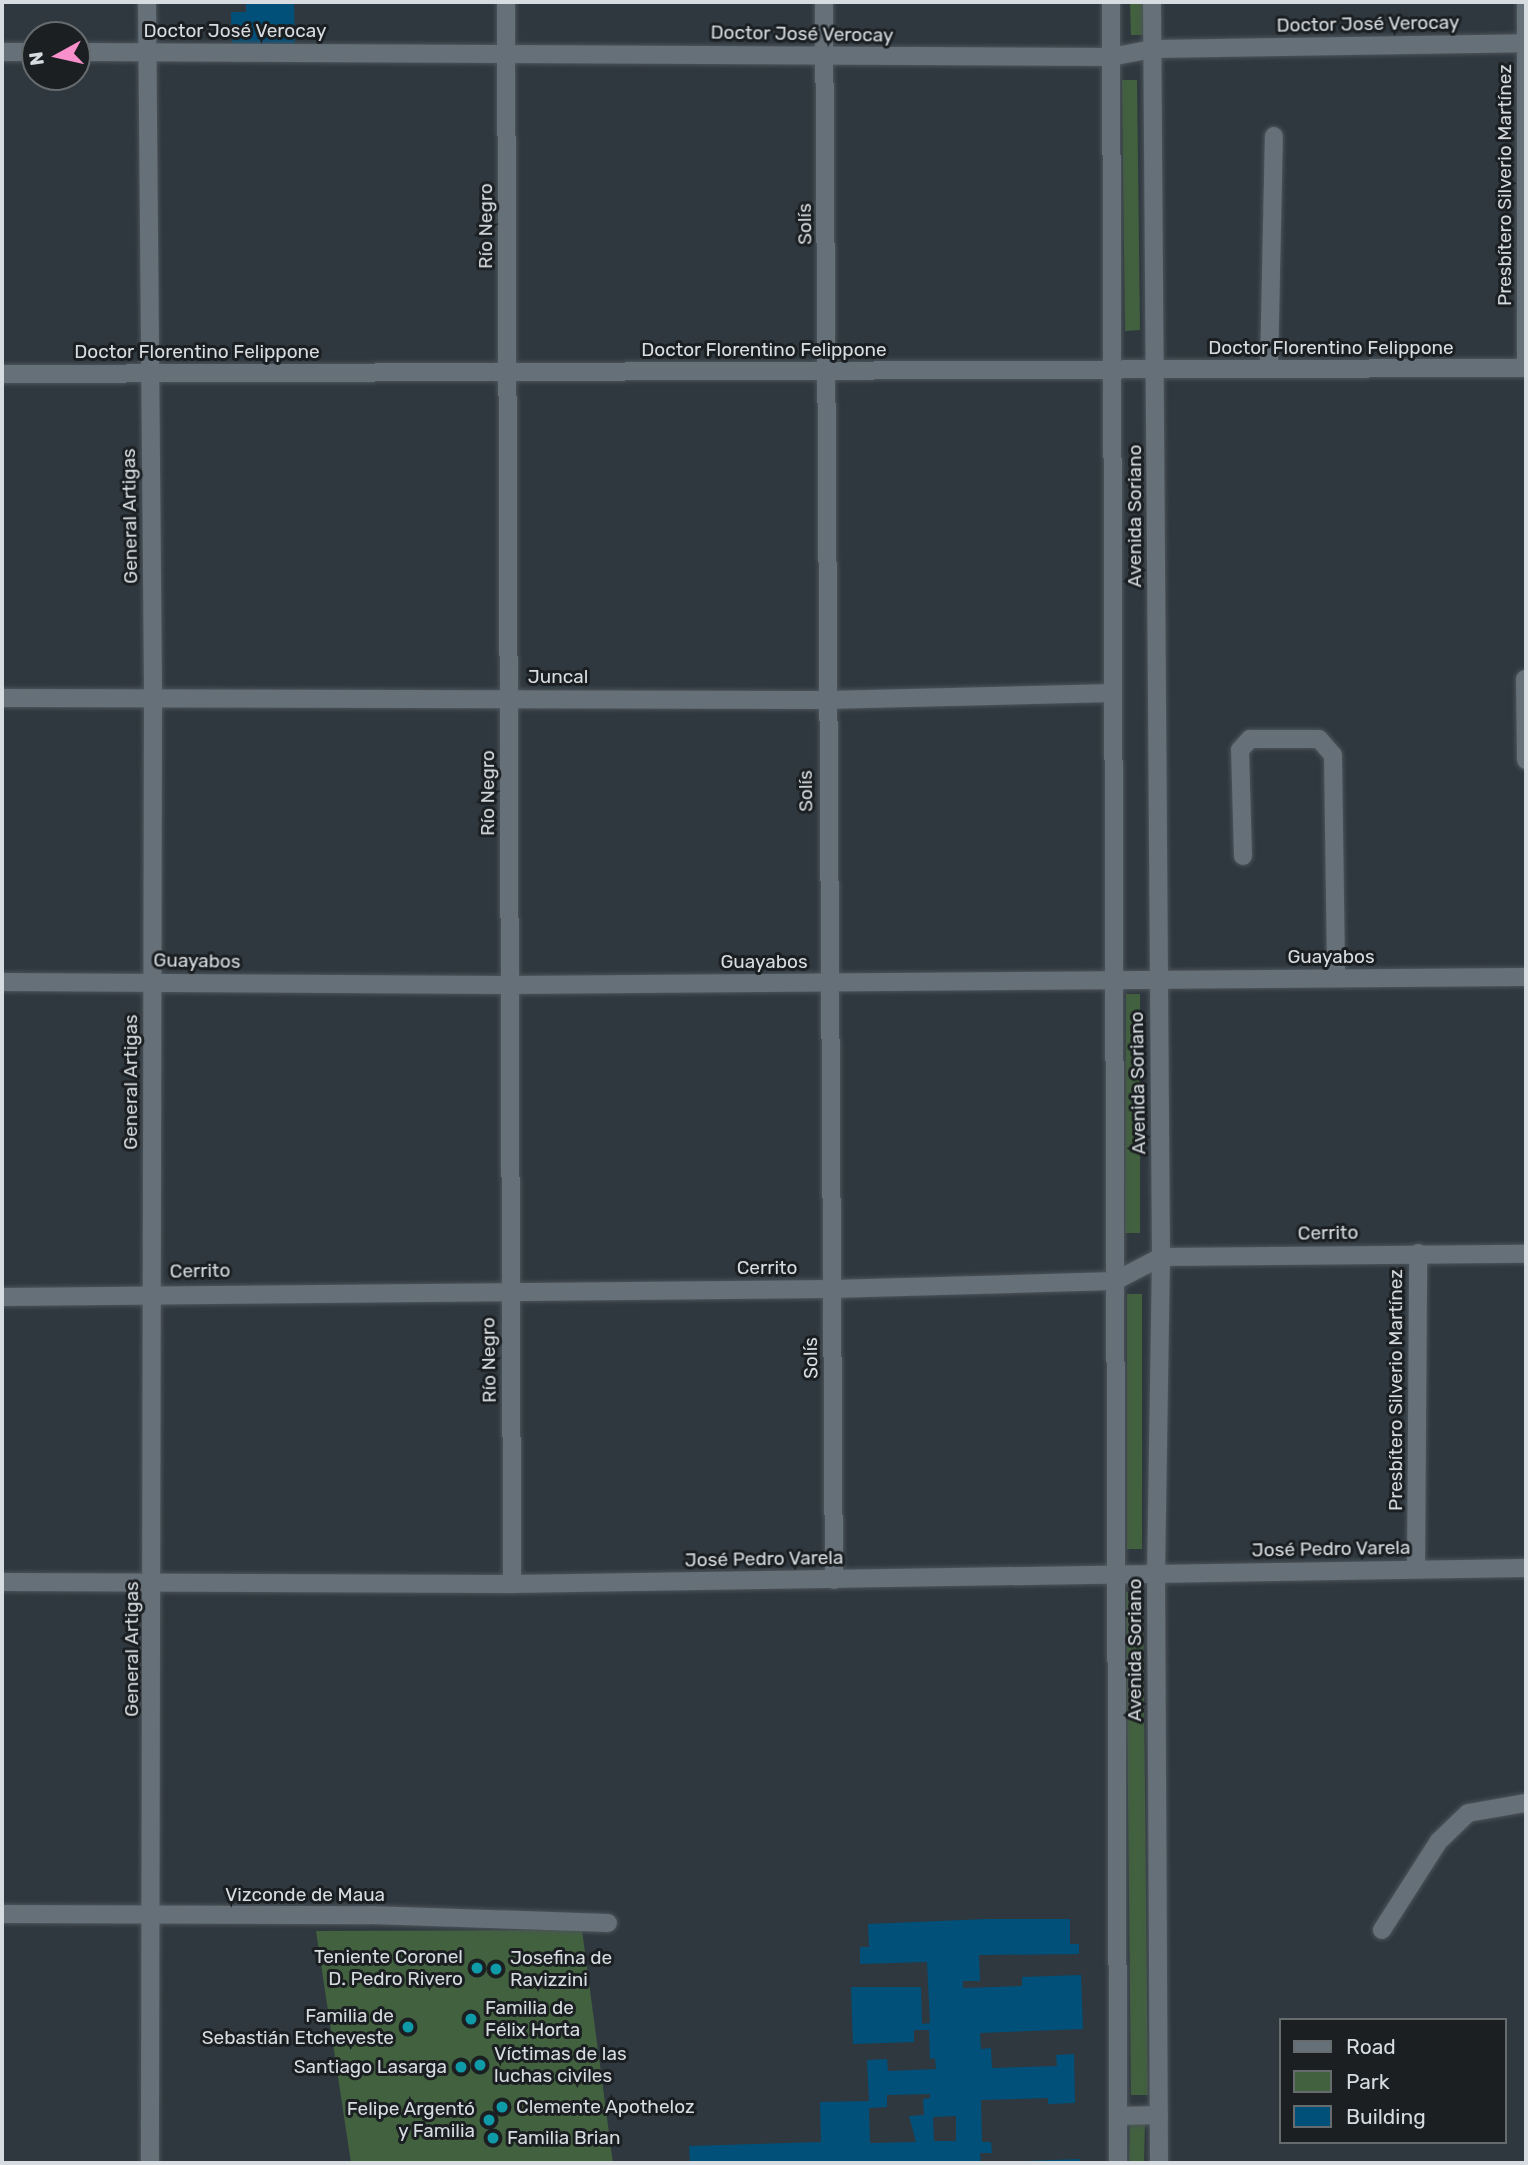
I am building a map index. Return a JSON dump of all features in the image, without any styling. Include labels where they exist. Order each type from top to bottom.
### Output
[{"type":"street","name":"General Artigas","points":[[146,2],[153,695],[151,1293],[154,1584],[150,2163]]},
{"type":"street","name":"Río Negro","points":[[506,2],[512,1584]]},
{"type":"street","name":"Solís","points":[[824,2],[827,371],[825,700],[830,983],[834,1580]]},
{"type":"street","name":"Avenida Soriano","points":[[1111,2],[1115,370],[1113,693],[1118,2163]]},
{"type":"street","name":"Avenida Soriano","points":[[1152,2],[1161,1257],[1156,1572],[1158,2163]]},
{"type":"street","name":"Presbítero Silverio Martínez","points":[[1526,2],[1526,368]]},
{"type":"street","name":"Doctor José Verocay","points":[[91,52],[1111,57],[1152,50],[1526,43]]},
{"type":"street","points":[[2,52],[21,52]]},
{"type":"street","points":[[1269,369],[1273,136]]},
{"type":"street","name":"Doctor Florentino Felippone","points":[[2,374],[1526,368]]},
{"type":"street","points":[[1525,678],[1526,760]]},
{"type":"street","name":"Juncal","points":[[2,698],[153,695],[825,700],[1113,693]]},
{"type":"street","points":[[1243,856],[1240,750],[1250,739],[1319,739],[1333,755],[1336,978]]},
{"type":"street","name":"Guayabos","points":[[2,982],[510,985],[1526,977]]},
{"type":"street","name":"Presbítero Silverio Martínez","points":[[1416,1570],[1418,1253]]},
{"type":"street","name":"Cerrito","points":[[2,1297],[509,1289],[831,1289],[1115,1281],[1161,1257],[1526,1254]]},
{"type":"street","name":"José Pedro Varela","points":[[2,1582],[512,1584],[1156,1572],[1526,1569]]},
{"type":"street","points":[[1382,1930],[1439,1841],[1468,1813],[1526,1803]]},
{"type":"street","name":"Vizconde de Maua","points":[[2,1914],[370,1915],[608,1923]]},
{"type":"street","points":[[1118,2116],[1159,2115]]},
{"type":"green space","points":[[1130,2],[1144,2],[1145,35],[1131,35]]},
{"type":"green space","points":[[1122,80],[1137,80],[1140,330],[1125,331]]},
{"type":"green space","points":[[1126,994],[1140,994],[1140,1233],[1125,1233]]},
{"type":"green space","points":[[1127,1294],[1142,1294],[1142,1549],[1127,1549]]},
{"type":"green space","points":[[1126,1592],[1143,1592],[1148,2095],[1131,2095]]},
{"type":"green space","points":[[582,1930],[613,2163],[351,2163],[316,1931]]},
{"type":"green space","points":[[1130,2118],[1145,2119],[1144,2163],[1129,2163]]},
{"type":"building","points":[[246,2],[294,2],[295,47],[232,47],[231,12],[246,12]]},
{"type":"building","points":[[1070,1919],[1070,1944],[1079,1944],[1079,1954],[979,1955],[980,1981],[963,1981],[963,1988],[1022,1986],[1022,1977],[1081,1975],[1083,2029],[980,2033],[981,2049],[991,2048],[992,2068],[1057,2066],[1056,2055],[1074,2054],[1075,2103],[1048,2104],[1048,2098],[981,2100],[982,2142],[991,2142],[992,2153],[980,2153],[981,2163],[690,2163],[689,2146],[821,2142],[820,2102],[869,2101],[867,2060],[887,2059],[888,2071],[936,2069],[935,2058],[930,2059],[929,2030],[914,2030],[914,2042],[853,2044],[851,1987],[921,1987],[922,2024],[930,2023],[927,1962],[860,1964],[860,1947],[869,1947],[868,1924]],"holes":[[[930,2094],[930,2098],[923,2099],[924,2115],[909,2116],[916,2142],[870,2143],[869,2108],[887,2107],[887,2095]],[[956,2116],[956,2141],[934,2141],[933,2117]]]},
{"type":"building","points":[[1080,2159],[1080,2163],[1027,2163],[1027,2161]]},
{"type":"place","name":"Teniente Coronel D. Pedro Rivero","points":[[477,1968]]},
{"type":"place","name":"Josefina de Ravizzini","points":[[496,1969]]},
{"type":"place","name":"Familia de Félix Horta","points":[[471,2019]]},
{"type":"place","name":"Familia de Sebastián Etcheveste","points":[[408,2027]]},
{"type":"place","name":"Víctimas de las luchas civiles","points":[[480,2065]]},
{"type":"place","name":"Santiago Lasarga","points":[[461,2067]]},
{"type":"place","name":"Clemente Apotheloz","points":[[502,2107]]},
{"type":"place","name":"Felipe Argentó y Familia","points":[[489,2120]]},
{"type":"place","name":"Familia Brian","points":[[493,2138]]}]
